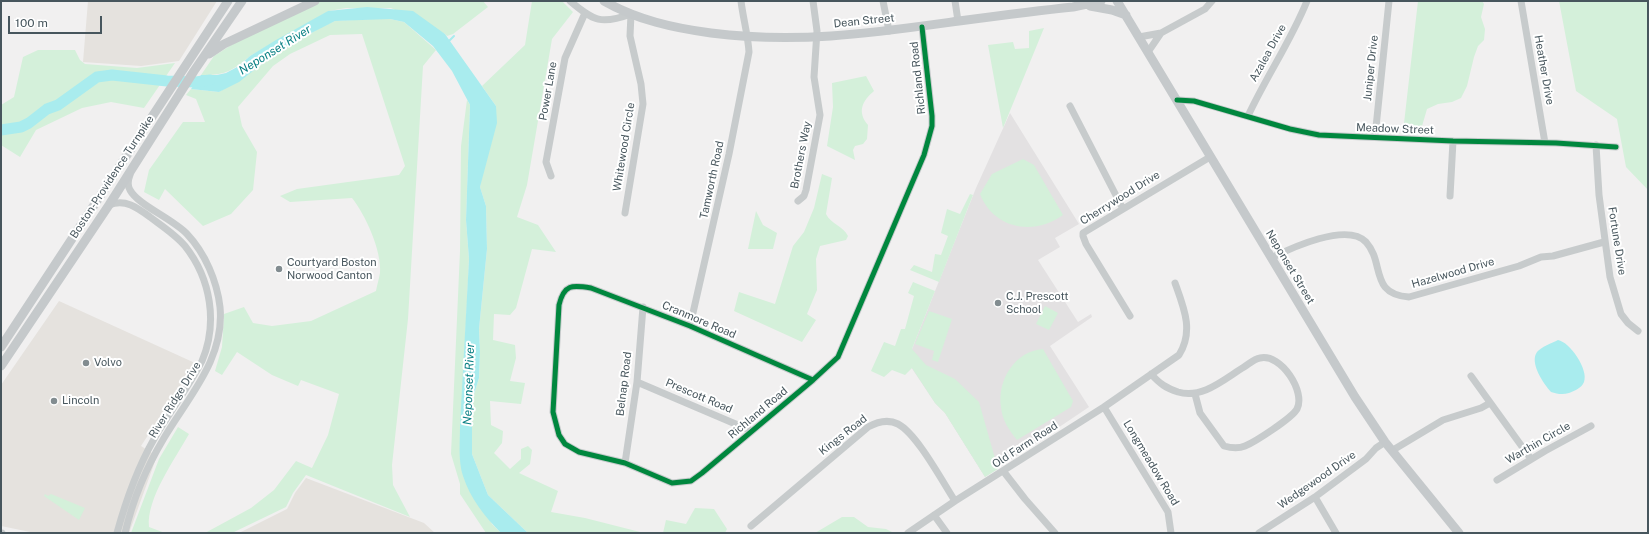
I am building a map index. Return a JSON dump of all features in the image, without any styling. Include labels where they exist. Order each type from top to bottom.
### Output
[{"type":"main road","name":"Boston-Providence Turnpike","points":[[1,347],[228,1]]},
{"type":"main road","name":"Boston-Providence Turnpike","points":[[1,366],[242,1]]},
{"type":"main road","points":[[205,58],[224,44],[314,1]]},
{"type":"main road","name":"Dean Street","points":[[610,2],[631,14],[665,25],[748,37],[816,38],[922,27],[1101,1]]},
{"type":"main road","name":"Neponset Street","points":[[1117,1],[1335,365],[1385,442],[1459,533]]},
{"type":"main road","points":[[1083,3],[1126,15]]},
{"type":"street","points":[[570,1],[585,13],[600,20],[608,21],[631,14]]},
{"type":"street","name":"Tamworth Road","points":[[690,326],[741,98],[749,52],[748,37],[741,1]]},
{"type":"street","name":"Brothers Way","points":[[798,201],[804,196],[806,190],[820,115],[814,77],[817,23],[813,1]]},
{"type":"street","points":[[883,1],[889,31]]},
{"type":"street","points":[[955,1],[958,21]]},
{"type":"street","points":[[1139,37],[1162,33],[1205,9],[1212,1]]},
{"type":"street","name":"Azalea Drive","points":[[1248,116],[1266,78],[1294,30],[1307,1]]},
{"type":"street","name":"Juniper Drive","points":[[1375,138],[1389,1]]},
{"type":"street","name":"Heather Drive","points":[[1521,1],[1545,143]]},
{"type":"street","name":"Power Lane","points":[[551,176],[546,162],[565,58],[585,13]]},
{"type":"street","name":"Whitewood Circle","points":[[625,213],[643,104],[641,84],[630,36],[631,14]]},
{"type":"street","name":"Richland Road","points":[[575,286],[568,288],[562,294],[559,305],[554,412],[555,424],[565,444],[579,452],[625,463],[672,483],[691,481],[813,380],[838,357],[928,143],[932,126],[932,116],[922,27]]},
{"type":"street","points":[[1148,52],[1162,33]]},
{"type":"street","name":"Meadow Street","points":[[1177,100],[1194,101],[1290,129],[1319,135],[1616,147]]},
{"type":"street","points":[[1070,106],[1123,209]]},
{"type":"street","points":[[1450,196],[1453,141]]},
{"type":"street","name":"Fortune Drive","points":[[1596,145],[1604,242],[1616,299],[1621,314],[1628,323],[1638,331]]},
{"type":"street","name":"Cherrywood Drive","points":[[1130,316],[1083,236],[1083,233],[1210,157]]},
{"type":"street","name":"River Ridge Drive","points":[[125,533],[136,496],[152,458],[209,366],[217,339],[220,319],[220,306],[214,280],[199,249],[187,234],[176,224],[133,195],[128,184],[133,168]]},
{"type":"street","name":"River Ridge Drive","points":[[109,204],[120,202],[132,205],[166,229],[186,247],[199,266],[206,284],[209,296],[211,322],[206,352],[202,361],[154,440],[138,470],[126,501],[117,533]]},
{"type":"street","name":"Hazelwood Drive","points":[[1270,258],[1290,248],[1322,238],[1349,234],[1359,237],[1366,242],[1372,253],[1381,280],[1390,292],[1398,296],[1409,297],[1519,266],[1541,257],[1553,256],[1604,242]]},
{"type":"street","name":"Old Farm Road","points":[[908,533],[955,501],[1004,472],[1104,407],[1179,355],[1185,346],[1188,331],[1187,321],[1175,283]]},
{"type":"street","name":"Cranmore Road","points":[[575,286],[591,288],[643,307],[813,380]]},
{"type":"street","name":"Belnap Road","points":[[625,463],[637,382],[643,307]]},
{"type":"street","points":[[1151,374],[1167,389],[1195,394],[1209,389],[1255,360],[1266,357],[1279,362],[1294,383],[1299,394],[1299,402],[1297,408],[1288,419],[1245,447],[1229,448],[1224,446],[1200,413],[1195,394]]},
{"type":"street","points":[[1471,376],[1531,459]]},
{"type":"street","name":"Prescott Road","points":[[637,382],[752,431]]},
{"type":"street","points":[[1393,450],[1443,420],[1481,408],[1490,403]]},
{"type":"street","name":"Longmeadow Road","points":[[1104,407],[1168,512],[1171,533]]},
{"type":"street","name":"Kings Road","points":[[751,526],[868,427],[876,422],[890,422],[906,429],[955,501]]},
{"type":"street","name":"Warthin Circle","points":[[1497,480],[1590,426]]},
{"type":"street","name":"Wedgewood Drive","points":[[1259,533],[1315,497],[1366,459],[1376,448],[1385,442]]},
{"type":"street","points":[[1004,472],[1025,499],[1055,533]]},
{"type":"street","points":[[1315,497],[1336,533]]},
{"type":"street","points":[[934,515],[947,533]]},
{"type":"shaded area","points":[[88,1],[217,1],[179,61],[141,66],[83,62]]},
{"type":"shaded area","name":"C.J. Prescott School","points":[[1010,113],[1079,224],[1055,238],[1060,247],[1038,260],[1078,322],[1091,314],[1092,317],[1050,346],[1089,407],[985,477],[945,413],[935,403],[903,355],[912,349],[976,188]]},
{"type":"shaded area","points":[[59,301],[195,363],[141,446],[157,456],[129,533],[35,533],[1,526],[1,385]]},
{"type":"shaded area","points":[[306,478],[424,523],[435,533],[239,533],[287,509],[295,493]]},
{"type":"green space","points":[[319,1],[483,1],[488,7],[453,34],[447,36],[391,8],[346,8],[329,11],[250,56],[227,72],[216,75],[201,75],[214,56],[233,44]]},
{"type":"green space","points":[[532,1],[562,1],[573,12],[552,39],[527,185],[517,217],[538,225],[556,252],[532,249],[516,308],[510,315],[494,314],[493,340],[515,345],[516,358],[510,381],[525,383],[521,404],[490,401],[491,425],[503,431],[502,443],[494,453],[510,469],[521,459],[521,449],[528,446],[532,450],[530,464],[519,473],[558,491],[551,512],[585,518],[644,533],[528,533],[488,495],[472,454],[472,401],[479,378],[479,329],[487,249],[486,206],[480,187],[496,106],[482,86],[525,45]]},
{"type":"green space","points":[[1418,1],[1482,1],[1484,4],[1481,17],[1485,29],[1484,40],[1478,46],[1467,86],[1461,98],[1452,102],[1438,104],[1427,109],[1420,133],[1403,132]]},
{"type":"green space","points":[[1559,1],[1648,1],[1648,190],[1626,167],[1617,119],[1576,91]]},
{"type":"green space","points":[[390,19],[404,22],[436,50],[423,66],[408,319],[392,465],[393,485],[410,517],[306,475],[293,493],[286,507],[232,533],[205,533],[251,508],[274,490],[296,461],[312,468],[328,435],[339,394],[301,380],[298,386],[272,375],[237,352],[222,375],[215,371],[222,347],[224,314],[244,307],[253,323],[272,326],[311,321],[376,291],[379,278],[380,264],[372,233],[362,213],[352,198],[290,202],[280,196],[297,189],[399,175],[405,166],[362,34],[330,35],[290,54],[273,66],[238,107],[242,126],[257,152],[253,190],[231,214],[203,226],[165,189],[159,200],[144,192],[149,170],[183,122],[205,122],[196,99],[186,95],[191,89],[219,92],[256,69],[282,48],[323,26],[335,21]]},
{"type":"green space","points":[[1044,28],[1003,128],[988,45],[1013,42],[1015,49],[1029,48],[1029,31]]},
{"type":"green space","points":[[38,50],[75,50],[80,60],[85,64],[137,68],[175,63],[144,108],[111,102],[82,108],[36,130],[20,157],[1,145],[1,105],[14,97],[23,57]]},
{"type":"green space","points":[[866,76],[874,91],[866,99],[862,107],[863,116],[868,125],[867,139],[863,144],[855,146],[853,150],[855,160],[827,146],[833,107],[832,83]]},
{"type":"green space","points":[[467,100],[470,105],[466,220],[469,259],[460,453],[492,524],[501,533],[486,533],[460,494],[460,484],[451,454],[460,251],[461,146]]},
{"type":"green space","points":[[1023,159],[1034,165],[1063,215],[1051,222],[1039,226],[1015,226],[994,215],[986,206],[980,194],[992,174]]},
{"type":"green space","points":[[822,174],[832,178],[826,214],[848,236],[846,240],[820,246],[816,259],[817,290],[807,314],[816,320],[802,342],[734,311],[739,292],[775,304],[793,246],[804,232],[814,208]]},
{"type":"green space","points":[[970,194],[973,195],[939,282],[910,270],[914,265],[932,272],[935,254],[941,255],[948,236],[941,233],[947,209],[960,214]]},
{"type":"green space","points":[[756,211],[763,225],[777,233],[773,249],[748,249]]},
{"type":"green space","points":[[913,282],[935,291],[912,349],[926,365],[955,379],[979,402],[998,469],[985,477],[945,413],[935,403],[912,368],[905,375],[892,370],[884,377],[871,371],[884,342],[895,346],[901,329],[905,329],[914,296],[908,293]]},
{"type":"green space","points":[[1045,306],[1058,313],[1049,330],[1036,324]]},
{"type":"green space","points":[[929,311],[952,319],[938,362],[932,360],[934,351],[915,344]]},
{"type":"green space","points":[[1043,349],[1073,401],[1071,407],[1017,440],[1004,421],[1001,407],[1002,387],[1005,377],[1016,361],[1033,351]]},
{"type":"green space","points":[[178,427],[189,434],[163,479],[152,504],[149,516],[149,527],[165,533],[131,533],[159,459]]},
{"type":"green space","points":[[45,494],[48,496],[51,494],[85,508],[79,520],[44,496]]},
{"type":"green space","points":[[695,508],[714,509],[727,529],[725,533],[663,533],[666,520],[686,524]]},
{"type":"green space","points":[[842,517],[854,517],[868,527],[886,529],[894,533],[815,533]]},
{"type":"water","points":[[367,7],[413,11],[445,34],[496,106],[497,123],[480,187],[486,206],[487,249],[479,329],[479,378],[472,401],[472,454],[488,495],[528,533],[501,533],[484,514],[474,499],[466,484],[460,464],[460,426],[469,259],[466,220],[470,105],[452,71],[433,46],[404,22],[390,19],[335,21],[282,48],[239,82],[219,92],[191,89],[201,75],[217,75],[226,73],[239,66],[250,56],[276,40],[328,11]]},
{"type":"water","points":[[1558,340],[1563,342],[1573,351],[1581,364],[1585,377],[1580,388],[1564,394],[1551,392],[1538,373],[1535,362],[1535,357],[1539,350]]},
{"type":"waterway","points":[[449,41],[454,36]]},
{"type":"waterway","name":"Neponset River","points":[[1,130],[21,127],[29,123],[47,109],[58,105],[97,77],[112,75],[167,81],[196,82],[210,80]]},
{"type":"cycle path","points":[[813,380],[690,326],[591,288],[579,286],[570,288],[563,293],[561,298],[559,305],[553,412],[559,435],[565,444],[579,452],[625,463],[672,483],[691,481],[702,473],[813,380],[838,357],[924,155],[932,126],[922,27]]},
{"type":"cycle path","points":[[1177,100],[1194,101],[1290,129],[1319,135],[1453,141],[1556,143],[1616,147]]},
{"type":"place","name":"Courtyard Boston Norwood Canton","points":[[279,269]]},
{"type":"place","name":"C.J. Prescott School","points":[[998,303]]},
{"type":"place","name":"Volvo","points":[[86,363]]},
{"type":"place","name":"Lincoln","points":[[54,401]]}]
